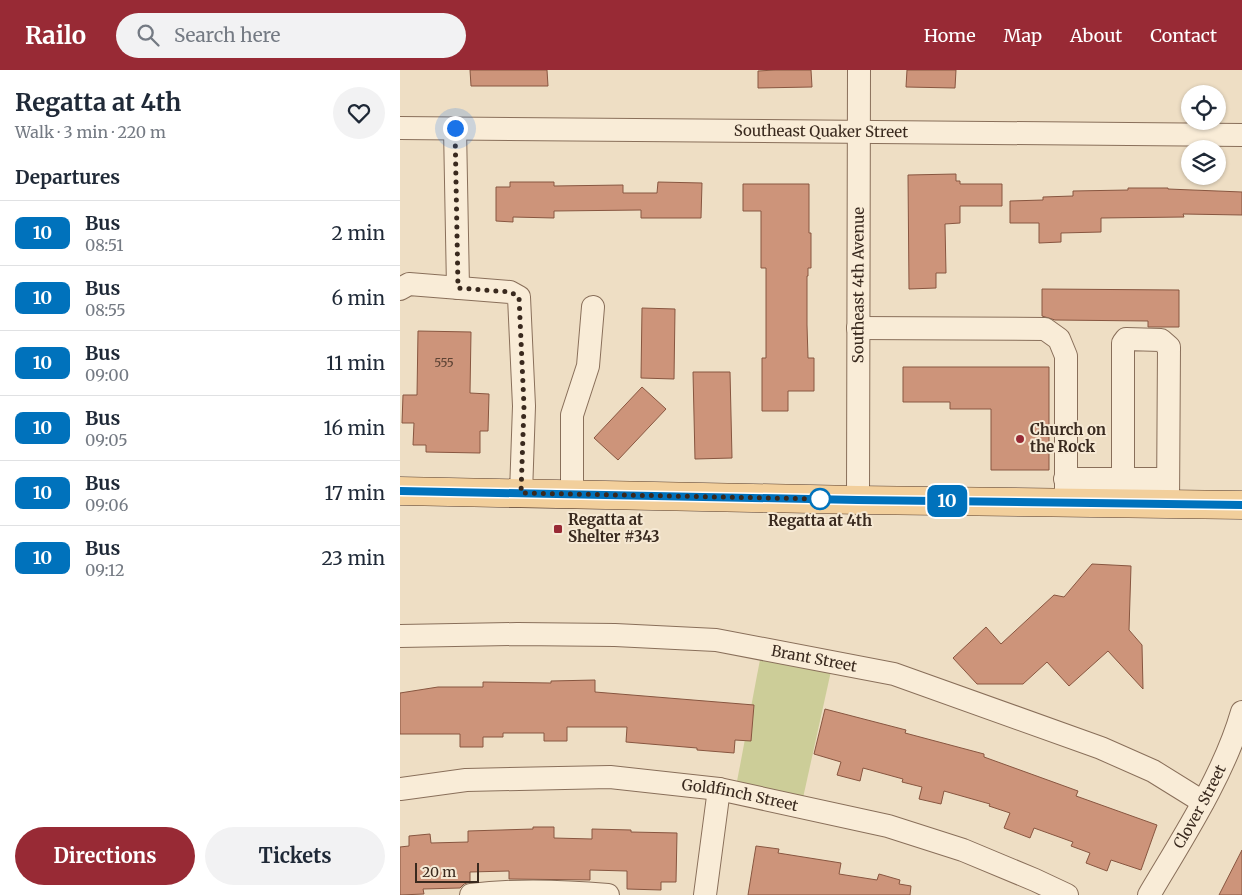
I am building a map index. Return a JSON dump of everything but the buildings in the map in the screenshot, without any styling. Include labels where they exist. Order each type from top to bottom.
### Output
[{"type":"main road","points":[[400,491],[858,500],[1066,491],[1168,491],[1242,505]]},
{"type":"street","name":"Southeast 4th Avenue","points":[[858,500],[859,70]]},
{"type":"street","name":"Southeast Quaker Street","points":[[400,128],[1242,135]]},
{"type":"street","points":[[455,128],[458,288]]},
{"type":"street","points":[[400,289],[409,284],[510,292],[519,297],[524,406],[521,493]]},
{"type":"street","points":[[572,494],[572,415],[588,366],[593,307]]},
{"type":"street","points":[[858,328],[1045,329],[1059,338],[1066,356],[1066,491],[1123,479],[1168,491],[1169,347],[1161,340],[1126,338],[1123,343],[1123,479]]},
{"type":"street","name":"Brant Street","points":[[400,636],[546,634],[716,640],[894,674],[1101,748],[1153,771],[1204,802]]},
{"type":"street","name":"Clover Street","points":[[1149,895],[1204,802],[1236,732],[1242,712]]},
{"type":"street","name":"Goldfinch Street","points":[[400,789],[466,780],[610,777],[719,789],[888,826],[963,850],[1067,895]]},
{"type":"street","points":[[705,895],[719,789]]},
{"type":"street","points":[[471,895],[564,891],[608,895]]},
{"type":"green space","points":[[762,649],[833,662],[801,807],[735,792]]},
{"type":"bus line","name":"10","points":[[400,491],[1242,505]]},
{"type":"place","name":"Church on the Rock","points":[[1020,439]]},
{"type":"place","name":"Regatta at 4th","points":[[820,499]]},
{"type":"place","name":"Regatta at Shelter #343","points":[[558,529]]},
{"type":"route","points":[[455,128],[458,288],[510,292],[519,297],[524,406],[521,493],[820,499]]}]
